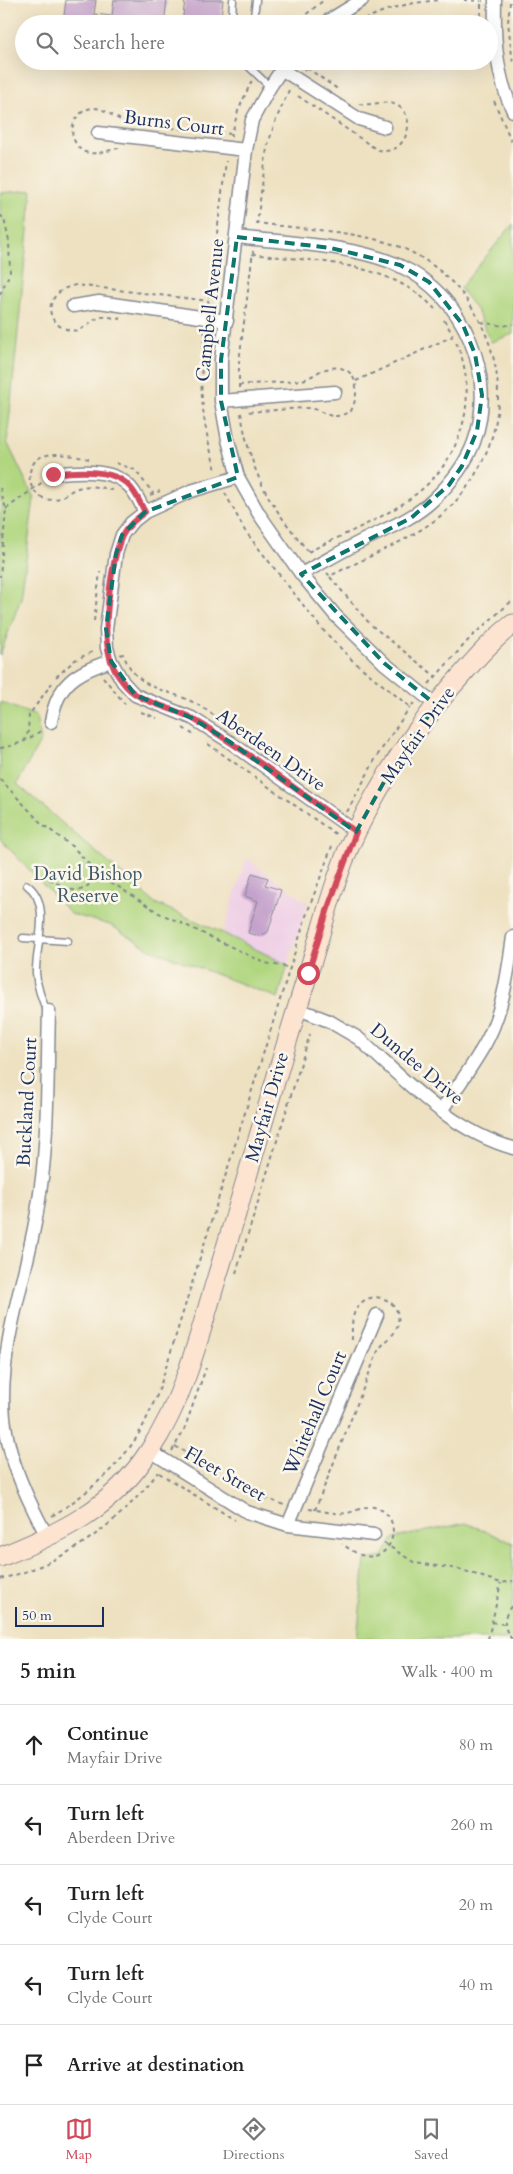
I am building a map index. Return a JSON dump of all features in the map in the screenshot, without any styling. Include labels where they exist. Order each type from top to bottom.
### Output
[{"type":"street","points":[[338,15],[362,0]]},
{"type":"street","points":[[495,0],[495,15]]},
{"type":"street","points":[[498,62],[513,111]]},
{"type":"street","name":"Campbell Avenue","points":[[281,70],[252,120],[246,150],[221,360],[221,401],[228,440],[238,477],[259,514],[301,574],[335,615],[377,656],[436,705]]},
{"type":"street","points":[[291,70],[359,119],[385,127]]},
{"type":"street","name":"Burns Court","points":[[98,133],[246,150]]},
{"type":"street","points":[[236,237],[366,254],[400,265],[429,282],[452,309],[463,324],[480,374],[482,395],[477,431],[462,466],[448,485],[411,518],[366,539],[301,574]]},
{"type":"street","points":[[73,306],[98,302],[227,321]]},
{"type":"street","points":[[221,401],[334,392]]},
{"type":"street","points":[[53,474],[78,472],[110,475],[121,479],[129,486],[145,512]]},
{"type":"street","name":"Aberdeen Drive","points":[[238,477],[192,491],[145,512],[131,523],[122,535],[116,554],[106,629],[107,648],[105,663],[135,695],[200,723],[230,742],[356,832]]},
{"type":"street","name":"Mayfair Drive","points":[[0,1557],[44,1530],[86,1517],[120,1487],[150,1451],[182,1390],[296,1008],[299,971],[328,908],[356,832],[393,766],[436,705],[462,675],[513,624]]},
{"type":"street","points":[[52,722],[58,698],[68,683],[78,673],[105,663]]},
{"type":"street","points":[[441,1111],[486,1043],[498,1012],[508,970],[513,937]]},
{"type":"street","name":"Dundee Drive","points":[[296,1008],[344,1028],[358,1038],[441,1111],[492,1142],[513,1148]]},
{"type":"street","name":"Buckland Court","points":[[44,1530],[28,1502],[14,1465],[1,1399],[10,1330],[37,1212],[42,1172],[48,1100],[49,1013]]},
{"type":"street","name":"Whitehall Court","points":[[288,1525],[377,1315]]},
{"type":"street","name":"Fleet Street","points":[[150,1451],[247,1512],[288,1525],[374,1535]]},
{"type":"lane","points":[[232,15],[233,0]]},
{"type":"lane","points":[[254,15],[256,0]]},
{"type":"lane","points":[[253,70],[270,87]]},
{"type":"lane","name":"Buckland Court","points":[[30,887],[39,898],[39,938],[36,975],[42,999],[49,1013]]},
{"type":"lane","points":[[23,938],[68,941]]},
{"type":"path","points":[[305,15],[324,0]]},
{"type":"path","points":[[378,15],[403,6],[441,0]]},
{"type":"path","points":[[464,0],[481,1]]},
{"type":"path","points":[[510,2],[509,38],[513,64]]},
{"type":"path","points":[[256,73],[238,111],[228,148],[201,358],[200,393],[206,438],[220,482],[245,531],[328,635],[352,660],[410,707],[435,676],[472,636],[513,600]]},
{"type":"path","points":[[289,90],[275,122],[267,148],[252,254],[239,362],[239,400],[245,438],[254,465],[272,504],[308,552],[370,624],[435,676]]},
{"type":"path","points":[[0,215],[4,218],[11,261],[10,273],[0,294]]},
{"type":"path","points":[[257,223],[369,238],[396,246],[423,259],[445,275],[463,295],[481,322],[491,346],[498,399],[490,441],[474,477],[454,503],[417,532],[330,576]]},
{"type":"path","points":[[252,254],[363,268],[381,273],[409,287],[438,313]]},
{"type":"path","points":[[308,552],[400,507],[425,489],[444,467],[458,439],[467,399],[463,362],[453,336],[443,320]]},
{"type":"path","points":[[481,322],[503,326],[513,324]]},
{"type":"path","points":[[356,381],[453,336]]},
{"type":"path","points":[[6,509],[53,474]]},
{"type":"path","points":[[0,488],[6,509],[0,577]]},
{"type":"path","points":[[139,500],[162,490]]},
{"type":"path","points":[[94,626],[101,568]]},
{"type":"path","points":[[94,650],[105,663],[103,677],[118,697],[127,705]]},
{"type":"path","points":[[136,709],[162,720]]},
{"type":"path","points":[[0,748],[24,742],[52,722]]},
{"type":"path","points":[[176,726],[195,736]]},
{"type":"path","points":[[202,739],[336,835]]},
{"type":"path","points":[[0,779],[41,823],[74,848],[97,873],[159,913],[265,963],[299,971],[158,1393],[141,1429],[125,1453],[44,1530]]},
{"type":"path","points":[[30,887],[36,877],[44,876],[64,888],[75,890],[88,884],[97,873]]},
{"type":"path","points":[[374,1535],[389,1548],[416,1563],[459,1569],[501,1582],[513,1580]]},
{"type":"path","points":[[488,1639],[501,1582]]},
{"type":"path","points":[[512,1639],[508,1635],[504,1624],[507,1612],[513,1604]]},
{"type":"path","points":[[492,1622],[504,1624]]},
{"type":"highlighted area","points":[[237,237],[331,248],[400,265],[429,282],[463,325],[475,354],[482,395],[477,431],[462,466],[449,485],[411,518],[301,574],[384,663],[436,705],[393,766],[356,832],[230,742],[192,718],[135,695],[111,661],[106,629],[116,554],[122,535],[145,512],[238,477],[221,401],[221,360]]},
{"type":"shaded area","points":[[246,858],[308,903],[288,965],[223,933]]},
{"type":"green space","points":[[32,190],[7,442],[34,498],[21,598],[0,655],[0,193]]},
{"type":"green space","points":[[513,224],[513,334],[491,342],[477,311],[460,288]]},
{"type":"green space","name":"David Bishop Reserve","points":[[0,702],[36,716],[41,740],[17,784],[155,903],[223,933],[288,965],[278,998],[150,949],[110,925],[71,914],[0,839]]},
{"type":"green space","points":[[466,1523],[513,1543],[513,1639],[357,1639],[365,1560],[382,1557],[394,1538]]},
{"type":"building","points":[[66,0],[96,0],[94,14],[103,15],[64,15]]},
{"type":"building","points":[[114,0],[167,0],[165,15],[112,15]]},
{"type":"building","points":[[185,0],[223,0],[221,15],[183,15]]},
{"type":"building","points":[[252,873],[268,878],[265,885],[281,890],[268,932],[260,936],[248,933],[258,901],[245,896]]},
{"type":"route","points":[[53,474],[78,472],[110,475],[121,479],[136,495],[145,512],[131,523],[122,535],[116,554],[106,629],[107,648],[111,662],[127,687],[135,695],[192,718],[230,742],[356,832],[328,908],[308,973]]}]
